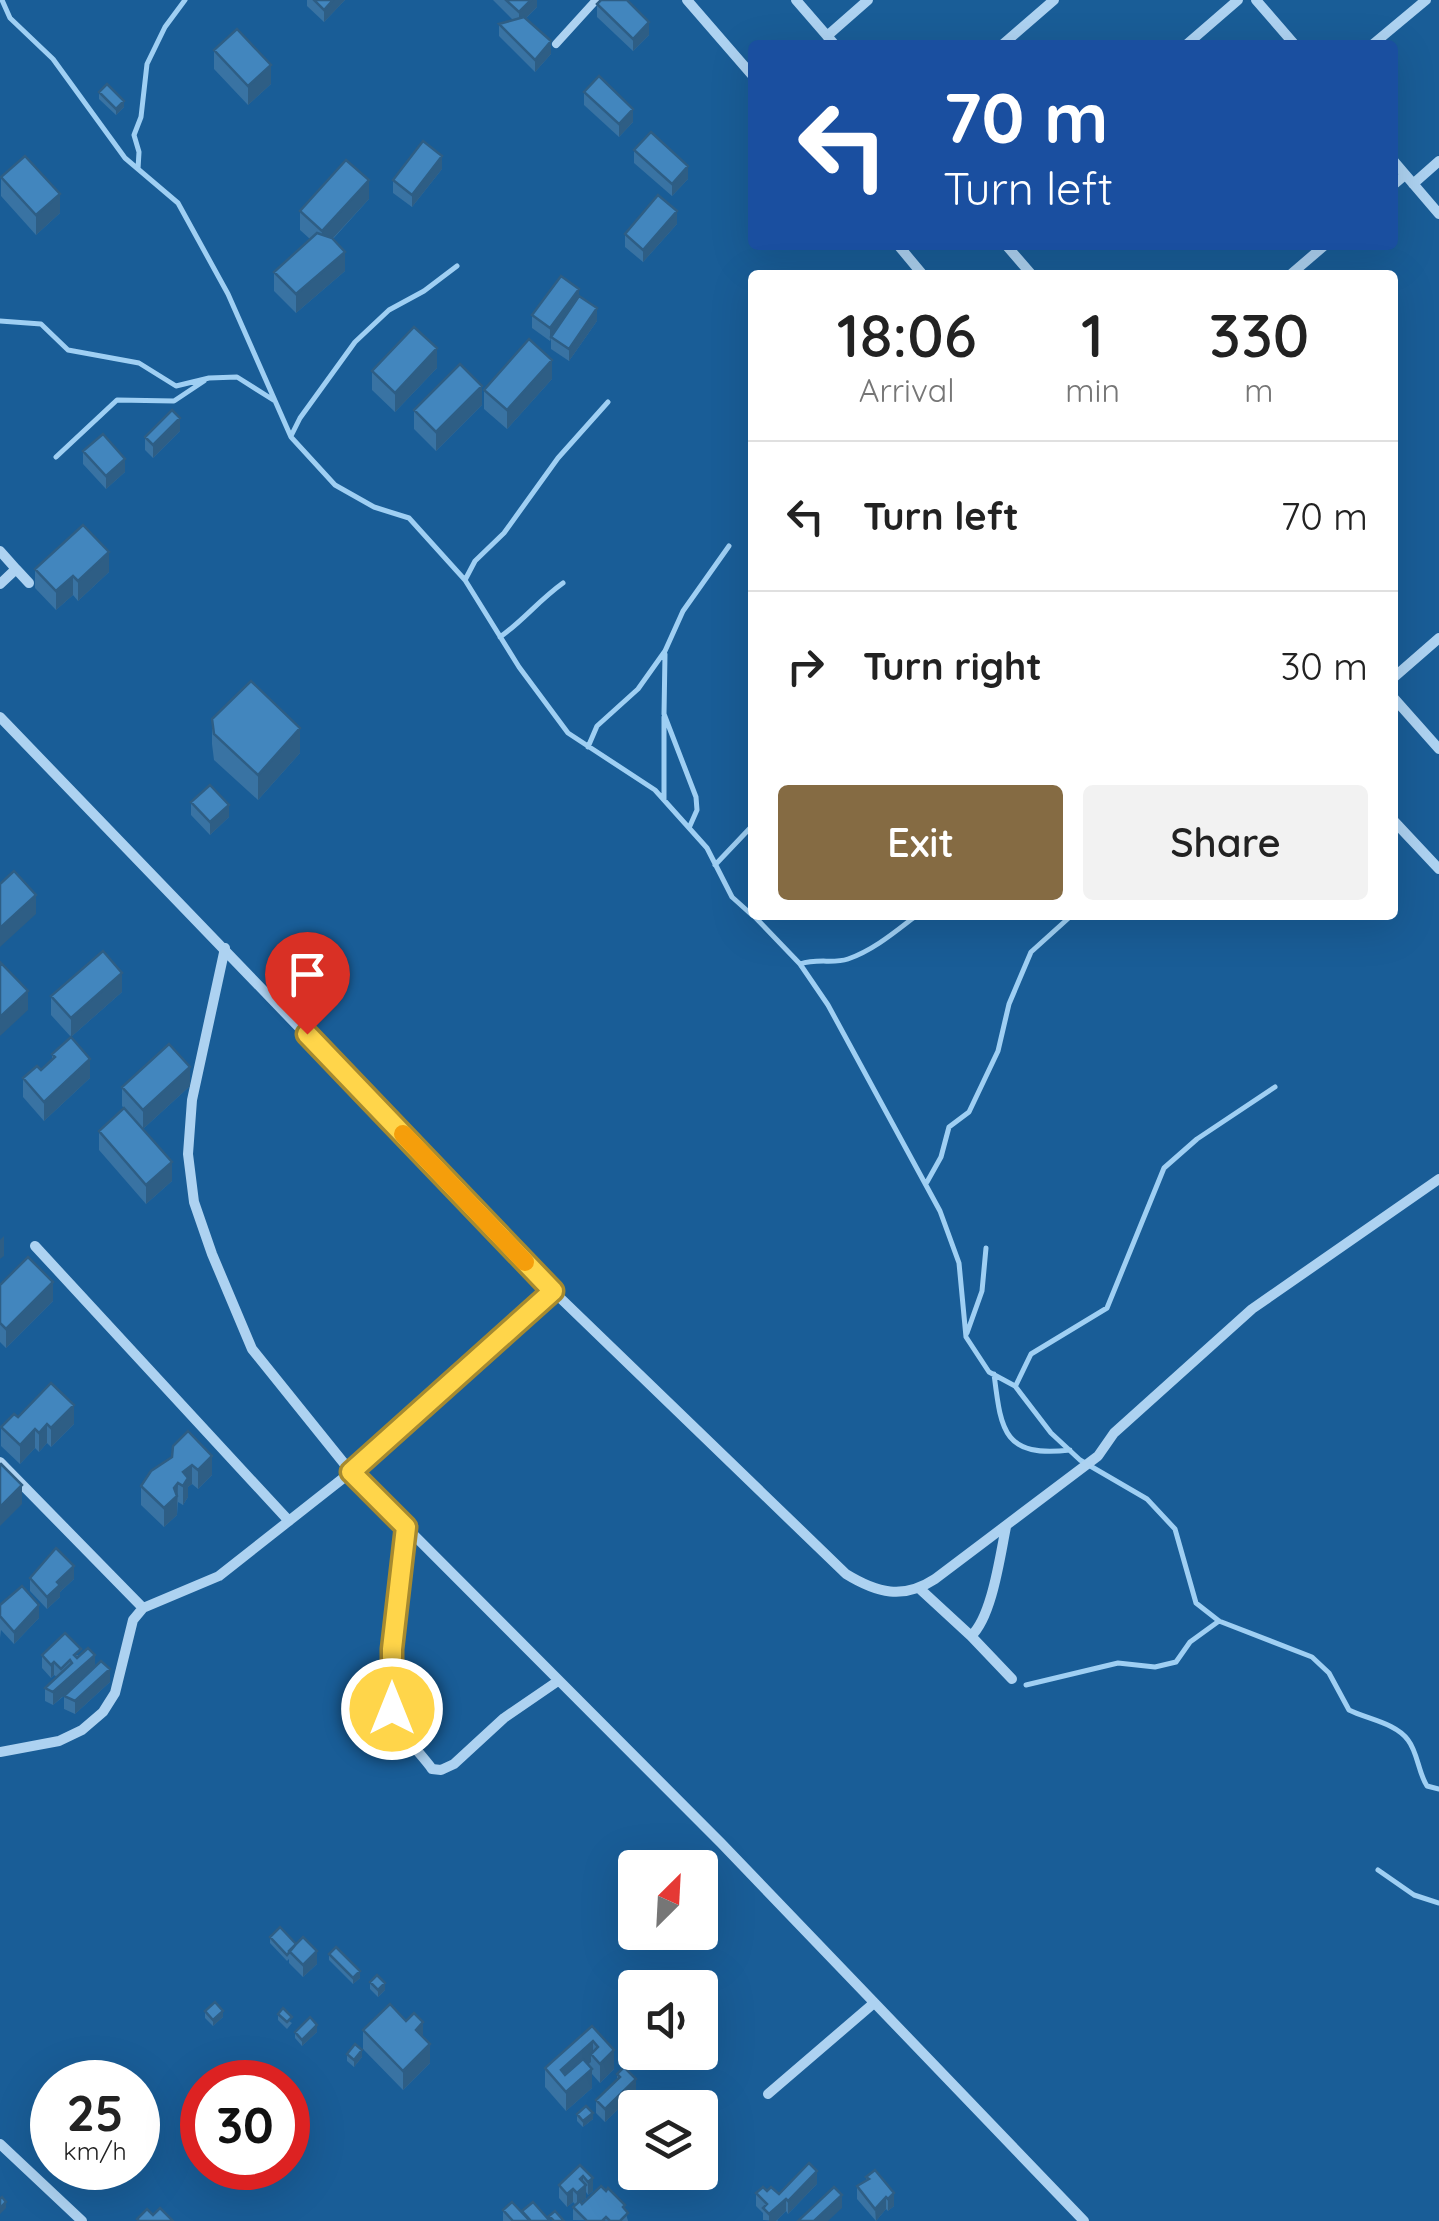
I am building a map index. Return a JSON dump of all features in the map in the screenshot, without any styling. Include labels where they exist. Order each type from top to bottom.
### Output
[{"type":"street","points":[[687,0],[748,71]]},
{"type":"street","points":[[796,0],[830,40]]},
{"type":"street","points":[[832,40],[868,0]]},
{"type":"street","points":[[1008,40],[1054,0]]},
{"type":"street","points":[[1192,40],[1238,0]]},
{"type":"street","points":[[1256,0],[1291,40]]},
{"type":"street","points":[[1378,40],[1426,0]]},
{"type":"street","points":[[1398,184],[1439,161]]},
{"type":"street","points":[[1398,167],[1439,214]]},
{"type":"street","points":[[902,250],[919,270]]},
{"type":"street","points":[[1010,250],[1028,270]]},
{"type":"street","points":[[1296,270],[1319,250]]},
{"type":"street","points":[[0,551],[28,583]]},
{"type":"street","points":[[0,584],[16,569]]},
{"type":"street","points":[[1398,674],[1439,638]]},
{"type":"street","points":[[1398,703],[1439,750]]},
{"type":"street","points":[[0,717],[553,1291],[846,1574],[888,1593],[920,1589],[1081,1470],[1098,1456],[1114,1433],[1252,1309],[1439,1179]]},
{"type":"street","points":[[1398,825],[1439,870]]},
{"type":"street","points":[[225,948],[192,1100],[188,1154],[194,1202],[252,1349],[351,1472],[874,2002],[1084,2221]]},
{"type":"street","points":[[35,1246],[289,1521]]},
{"type":"street","points":[[0,1752],[59,1741],[82,1730],[103,1712],[115,1693],[133,1620],[143,1608],[219,1576],[351,1472],[553,1291]]},
{"type":"street","points":[[0,1462],[143,1608]]},
{"type":"street","points":[[971,1636],[979,1629],[996,1577],[1006,1526]]},
{"type":"street","points":[[406,1527],[392,1649],[392,1709],[398,1725],[432,1768],[440,1770],[454,1764],[504,1718],[558,1680]]},
{"type":"street","points":[[920,1589],[1012,1679]]},
{"type":"street","points":[[768,2094],[874,2002]]},
{"type":"street","points":[[0,2144],[82,2221]]},
{"type":"lane","points":[[556,44],[596,0]]},
{"type":"building","points":[[314,0],[333,0],[324,10]]},
{"type":"building","points":[[506,0],[531,0],[519,12]]},
{"type":"building","points":[[601,0],[627,0],[649,22],[633,39],[597,4]]},
{"type":"building","points":[[524,17],[551,41],[535,60],[499,24]]},
{"type":"building","points":[[237,29],[271,65],[248,86],[214,50]]},
{"type":"building","points":[[599,76],[633,109],[619,124],[584,92]]},
{"type":"building","points":[[107,84],[124,101],[116,109],[99,92]]},
{"type":"building","points":[[651,132],[688,166],[672,184],[634,150]]},
{"type":"building","points":[[423,141],[442,156],[412,195],[393,180]]},
{"type":"building","points":[[25,156],[60,194],[36,215],[1,177]]},
{"type":"building","points":[[346,160],[369,180],[322,231],[300,211]]},
{"type":"building","points":[[658,195],[677,211],[643,250],[625,234]]},
{"type":"building","points":[[317,233],[332,238],[345,252],[296,294],[274,272]]},
{"type":"building","points":[[561,276],[579,289],[550,328],[532,315]]},
{"type":"building","points":[[579,296],[597,308],[569,349],[551,337]]},
{"type":"building","points":[[414,327],[437,348],[395,393],[372,371]]},
{"type":"building","points":[[529,339],[552,360],[507,410],[484,390]]},
{"type":"building","points":[[460,364],[482,386],[436,432],[414,410]]},
{"type":"building","points":[[172,410],[180,418],[153,445],[145,437]]},
{"type":"building","points":[[103,434],[125,459],[106,476],[83,451]]},
{"type":"building","points":[[83,525],[109,552],[78,581],[73,576],[56,591],[35,569]]},
{"type":"building","points":[[251,681],[300,728],[258,775],[214,734],[212,719]]},
{"type":"building","points":[[210,785],[229,805],[210,822],[191,802]]},
{"type":"building","points":[[14,871],[36,895],[0,928],[0,884]]},
{"type":"building","points":[[103,951],[122,973],[71,1018],[51,996]]},
{"type":"building","points":[[0,962],[28,991],[0,1017]]},
{"type":"building","points":[[71,1037],[90,1059],[44,1102],[23,1078],[37,1066],[41,1070]]},
{"type":"building","points":[[169,1044],[190,1067],[143,1110],[122,1087]]},
{"type":"building","points":[[124,1108],[172,1162],[146,1185],[99,1131]]},
{"type":"building","points":[[28,1257],[53,1282],[6,1329],[0,1323],[0,1285]]},
{"type":"building","points":[[51,1383],[74,1405],[51,1428],[47,1424],[39,1433],[35,1429],[20,1445],[1,1427],[14,1414],[18,1417]]},
{"type":"building","points":[[188,1431],[212,1456],[198,1470],[192,1465],[183,1472],[188,1478],[183,1486],[178,1483],[174,1488],[177,1496],[164,1508],[141,1486],[151,1471],[172,1457],[173,1446]]},
{"type":"building","points":[[0,1465],[22,1485],[0,1507]]},
{"type":"building","points":[[56,1548],[74,1566],[47,1597],[30,1578]]},
{"type":"building","points":[[22,1586],[39,1605],[14,1632],[0,1616],[0,1605]]},
{"type":"building","points":[[65,1633],[81,1649],[74,1655],[77,1658],[88,1648],[95,1655],[53,1692],[45,1688],[72,1663],[70,1660],[61,1669],[42,1655]]},
{"type":"building","points":[[101,1661],[110,1669],[75,1701],[64,1696]]},
{"type":"building","points":[[280,1927],[296,1944],[287,1955],[270,1937]]},
{"type":"building","points":[[303,1937],[317,1951],[303,1965],[289,1951]]},
{"type":"building","points":[[336,1947],[360,1971],[353,1978],[329,1954]]},
{"type":"building","points":[[377,1975],[385,1983],[378,1990],[370,1982]]},
{"type":"building","points":[[215,2002],[223,2011],[213,2020],[205,2011]]},
{"type":"building","points":[[390,2004],[406,2021],[414,2013],[423,2022],[416,2030],[430,2044],[403,2071],[363,2030]]},
{"type":"building","points":[[283,2008],[292,2017],[287,2022],[278,2014]]},
{"type":"building","points":[[310,2017],[317,2025],[302,2040],[295,2032]]},
{"type":"building","points":[[592,2026],[614,2050],[600,2064],[591,2054],[598,2047],[593,2041],[561,2070],[565,2075],[583,2059],[592,2069],[566,2092],[545,2068]]},
{"type":"building","points":[[355,2044],[362,2050],[354,2060],[347,2054]]},
{"type":"building","points":[[627,2070],[636,2079],[625,2090],[618,2090],[618,2096],[605,2109],[596,2100],[620,2077],[617,2074]]},
{"type":"building","points":[[586,2106],[593,2113],[583,2121],[577,2114]]},
{"type":"building","points":[[809,2163],[817,2171],[769,2214],[763,2208],[767,2204],[756,2193],[771,2187],[779,2194]]},
{"type":"building","points":[[580,2165],[593,2178],[588,2182],[583,2176],[580,2179],[586,2185],[577,2193],[573,2189],[567,2194],[559,2185]]},
{"type":"building","points":[[875,2170],[894,2193],[875,2209],[857,2186]]},
{"type":"building","points":[[601,2186],[625,2205],[628,2213],[620,2221],[606,2217],[604,2221],[587,2221],[573,2207]]},
{"type":"building","points":[[834,2187],[842,2195],[814,2221],[798,2221]]},
{"type":"building","points":[[512,2202],[530,2221],[513,2221],[503,2210]]},
{"type":"building","points":[[533,2202],[548,2221],[531,2221],[522,2211]]},
{"type":"building","points":[[160,2208],[173,2221],[137,2219],[147,2209],[153,2215]]},
{"type":"building","points":[[555,2211],[564,2221],[554,2221],[549,2216]]},
{"type":"waterway","points":[[2,0],[10,18],[53,59],[125,158],[178,203],[228,294],[291,437],[335,485],[374,507],[409,518],[465,580],[519,667],[568,733],[655,790],[707,848],[732,897],[748,911]]},
{"type":"waterway","points":[[138,169],[134,135],[141,117],[147,64],[165,27],[185,0]]},
{"type":"waterway","points":[[291,436],[355,342],[389,310],[424,291],[457,266]]},
{"type":"waterway","points":[[0,321],[41,324],[68,350],[139,363],[176,386],[209,378],[237,377],[275,401]]},
{"type":"waterway","points":[[56,457],[117,400],[174,401],[204,381]]},
{"type":"waterway","points":[[465,580],[475,561],[504,533],[558,458],[608,402]]},
{"type":"waterway","points":[[588,747],[597,726],[638,689],[665,651],[683,611],[729,546]]},
{"type":"waterway","points":[[500,637],[563,583]]},
{"type":"waterway","points":[[665,654],[664,714],[696,797],[697,810],[689,828]]},
{"type":"waterway","points":[[664,717],[664,800]]},
{"type":"waterway","points":[[715,865],[748,830]]},
{"type":"waterway","points":[[758,920],[800,964],[828,1005],[940,1211],[959,1263],[966,1337],[989,1372],[1015,1386],[1051,1433],[1080,1460],[1147,1499],[1175,1529],[1196,1603],[1219,1621],[1312,1657],[1329,1673],[1349,1710],[1403,1734],[1427,1786],[1439,1789]]},
{"type":"waterway","points":[[800,964],[858,955],[910,920]]},
{"type":"waterway","points":[[927,1182],[941,1157],[949,1127],[969,1112],[998,1051],[1009,1004],[1031,952],[1066,920]]},
{"type":"waterway","points":[[1016,1385],[1031,1354],[1107,1308],[1164,1168],[1197,1139],[1275,1087]]},
{"type":"waterway","points":[[967,1333],[982,1291],[986,1248]]},
{"type":"waterway","points":[[994,1374],[999,1411],[1009,1436],[1031,1449],[1070,1450]]},
{"type":"waterway","points":[[1026,1685],[1118,1663],[1155,1667],[1176,1662],[1190,1642],[1219,1621]]},
{"type":"waterway","points":[[1378,1870],[1414,1895],[1439,1903]]},
{"type":"slow traffic","points":[[403,1134],[525,1262]]},
{"type":"route","points":[[307,1034],[553,1291],[351,1472],[406,1527],[392,1649],[392,1709]]}]
